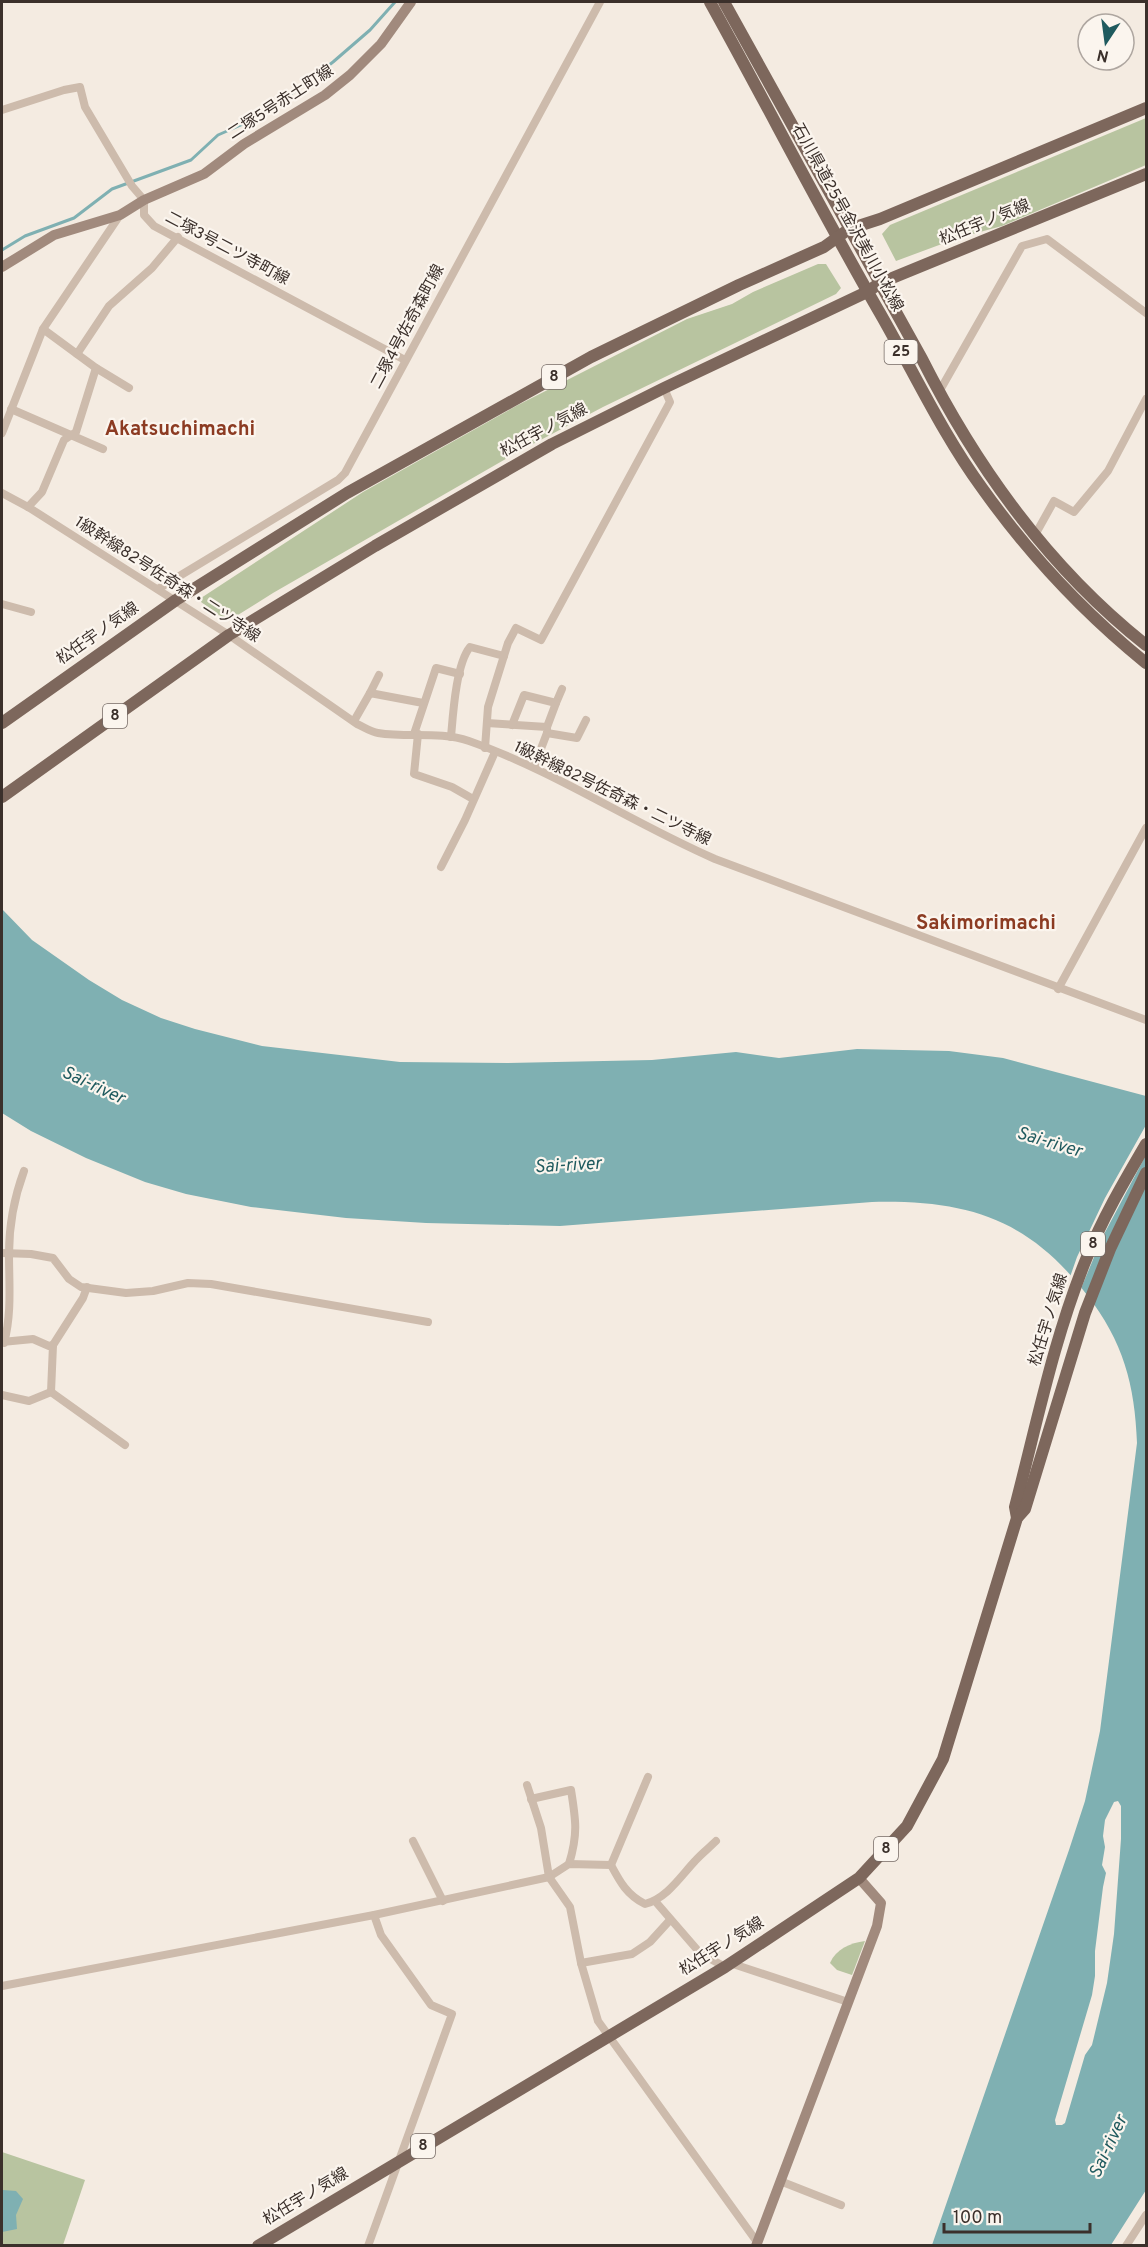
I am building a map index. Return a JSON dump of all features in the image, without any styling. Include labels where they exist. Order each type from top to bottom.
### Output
[{"type":"main road","name":"石川県道25号金沢美川小松線","points":[[710,2],[837,239],[933,409],[982,488],[1021,540],[1068,593],[1146,663]]},
{"type":"main road","name":"石川県道25号金沢美川小松線","points":[[724,2],[939,392],[976,452],[1035,535],[1080,586],[1122,626],[1146,645]]},
{"type":"main road","name":"松任宇ノ気線","points":[[2,723],[176,600],[347,493],[591,357],[739,285],[824,247],[849,229],[891,214],[1146,108]]},
{"type":"main road","name":"松任宇ノ気線","points":[[2,797],[229,634],[375,546],[552,444],[867,292],[880,283],[1146,174]]},
{"type":"main road","name":"松任宇ノ気線","points":[[1017,1518],[1015,1507],[1074,1290],[1095,1239],[1146,1144]]},
{"type":"main road","name":"松任宇ノ気線","points":[[258,2246],[727,1965],[859,1878],[907,1826],[943,1759],[1017,1518],[1025,1509],[1069,1363],[1101,1270],[1146,1173]]},
{"type":"street","name":"二塚5号赤土町線","points":[[2,267],[54,235],[120,215],[144,200],[204,174],[244,144],[350,75],[381,44],[411,2]]},
{"type":"street","name":"二塚4号佐奇森町線","points":[[158,589],[338,480],[345,473],[600,2]]},
{"type":"street","name":"二塚3号二ツ寺町線","points":[[2,110],[80,87],[85,107],[132,186],[144,200],[144,214],[154,226],[405,360]]},
{"type":"street","points":[[2,433],[43,329],[120,215]]},
{"type":"street","points":[[76,354],[109,306],[152,268],[178,237]]},
{"type":"street","points":[[939,392],[1022,246],[1047,239],[1146,314]]},
{"type":"street","points":[[43,329],[96,368],[129,388]]},
{"type":"street","points":[[28,507],[42,492],[64,440],[76,432],[96,368]]},
{"type":"street","points":[[485,748],[488,707],[508,643],[516,628],[541,640],[670,402],[664,388]]},
{"type":"street","points":[[1035,535],[1054,501],[1074,512],[1108,471],[1146,399]]},
{"type":"street","points":[[12,409],[103,449]]},
{"type":"street","points":[[345,473],[347,493]]},
{"type":"street","name":"1級幹線82号佐奇森・二ツ寺線","points":[[2,493],[176,600],[354,721],[377,733],[451,737],[485,748],[534,767],[715,859],[1146,1020]]},
{"type":"street","points":[[2,604],[31,612]]},
{"type":"street","points":[[451,737],[460,674],[466,652],[470,647],[504,656]]},
{"type":"street","points":[[460,674],[436,668],[423,702],[416,734],[414,774],[452,787],[473,799]]},
{"type":"street","points":[[354,721],[380,675]]},
{"type":"street","points":[[534,767],[562,689]]},
{"type":"street","points":[[370,693],[423,702]]},
{"type":"street","points":[[512,724],[524,695],[556,704]]},
{"type":"street","points":[[487,723],[512,724],[577,738],[586,720]]},
{"type":"street","points":[[441,867],[495,752]]},
{"type":"street","points":[[1058,989],[1146,828]]},
{"type":"street","points":[[24,1171],[14,1197],[5,1253],[10,1323],[3,1342],[33,1339],[49,1346],[53,1345]]},
{"type":"street","points":[[5,1253],[53,1258],[69,1279],[81,1287],[126,1293],[153,1291],[188,1283],[211,1284],[428,1322]]},
{"type":"street","points":[[51,1392],[53,1345],[83,1298],[87,1287]]},
{"type":"street","points":[[2,1395],[29,1401],[51,1392]]},
{"type":"street","points":[[51,1392],[125,1445]]},
{"type":"street","points":[[611,1865],[648,1777]]},
{"type":"street","points":[[527,1785],[541,1828],[549,1877],[570,1907],[581,1963],[598,2021],[757,2244]]},
{"type":"street","points":[[531,1798],[571,1790],[577,1827],[569,1864]]},
{"type":"street","points":[[413,1841],[443,1901]]},
{"type":"street","points":[[611,1865],[623,1888],[635,1899],[645,1904],[655,1901],[668,1892],[696,1859],[716,1841]]},
{"type":"street","points":[[2,1986],[443,1901],[549,1877],[569,1864],[611,1865]]},
{"type":"street","points":[[757,2244],[877,1926],[881,1903],[859,1878]]},
{"type":"street","points":[[655,1901],[700,1953],[727,1965],[848,2002]]},
{"type":"street","points":[[368,2246],[452,2014],[431,2005],[381,1935],[374,1915]]},
{"type":"street","points":[[581,1963],[632,1954],[650,1942],[670,1920]]},
{"type":"street","points":[[780,2181],[841,2205]]},
{"type":"street","points":[[1126,2246],[1146,2215]]},
{"type":"green space","points":[[1146,118],[1146,165],[1002,226],[958,238],[896,261],[882,234],[890,225]]},
{"type":"green space","points":[[818,264],[826,264],[841,288],[836,294],[603,407],[516,453],[233,618],[223,618],[201,602],[201,598],[363,492],[518,405],[687,319],[732,304],[753,292]]},
{"type":"green space","points":[[865,1941],[852,1975],[837,1970],[830,1963],[844,1948]]},
{"type":"green space","points":[[2,2152],[85,2180],[63,2245],[2,2246]]},
{"type":"water","name":"Sai-river","points":[[2,909],[32,940],[122,1000],[161,1018],[262,1046],[400,1062],[507,1063],[652,1060],[736,1052],[779,1058],[857,1049],[949,1051],[1003,1058],[1146,1096],[1146,2190],[1111,2245],[932,2245],[1069,1850],[1085,1801],[1100,1731],[1137,1443],[1136,1422],[1125,1364],[1110,1329],[1087,1295],[1065,1269],[1042,1248],[1018,1231],[993,1219],[966,1210],[906,1202],[872,1202],[560,1226],[426,1223],[346,1218],[251,1207],[186,1194],[145,1182],[86,1158],[31,1131],[2,1113]],"holes":[[[1118,1801],[1121,1806],[1121,1839],[1114,1934],[1107,1983],[1092,2045],[1085,2055],[1065,2123],[1056,2125],[1055,2120],[1092,1995],[1095,1951],[1106,1873],[1102,1865],[1105,1820],[1114,1802]]]},
{"type":"water","points":[[2,2191],[16,2191],[23,2199],[16,2215],[17,2229],[2,2232]]},
{"type":"pier","points":[[1146,1125],[1146,1155],[1102,1238],[1080,1291],[1070,1277],[1077,1257],[1105,1198]]},
{"type":"waterway","points":[[2,250],[25,236],[74,218],[112,189],[191,160],[218,135],[250,121],[333,62],[370,30],[395,2]]},
{"type":"district","name":"Akatsuchimachi","points":[[180,430]]},
{"type":"district","name":"Sakimorimachi","points":[[986,924]]}]
